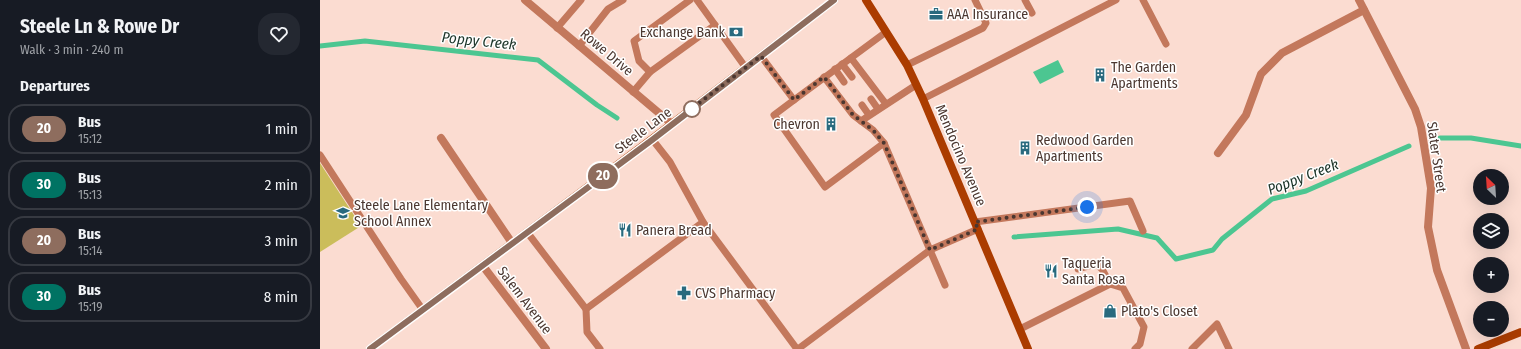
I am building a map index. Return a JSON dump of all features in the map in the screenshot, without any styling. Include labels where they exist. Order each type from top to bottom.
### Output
[{"type":"main road","name":"Steele Lane","points":[[370,349],[652,140],[834,0]]},
{"type":"main road","name":"Mendocino Avenue","points":[[866,0],[907,65],[923,99],[977,225],[1020,329],[1026,348]]},
{"type":"main road","points":[[1478,349],[1521,332]]},
{"type":"street","name":"Rowe Drive","points":[[525,0],[672,124]]},
{"type":"street","name":"Slater Street","points":[[1359,0],[1415,109],[1421,127],[1431,188],[1428,227],[1437,270],[1466,349]]},
{"type":"street","points":[[1218,154],[1246,115],[1261,74],[1282,52],[1364,10]]},
{"type":"street","points":[[441,138],[512,243]]},
{"type":"street","name":"Salem Avenue","points":[[483,266],[546,349]]},
{"type":"lane","points":[[557,28],[581,0]]},
{"type":"lane","points":[[579,46],[608,9],[623,0]]},
{"type":"lane","points":[[650,72],[639,62],[634,41],[690,0]]},
{"type":"lane","points":[[697,0],[746,68]]},
{"type":"lane","points":[[907,65],[983,28],[986,23],[975,0]]},
{"type":"lane","points":[[1025,0],[1032,13]]},
{"type":"lane","points":[[923,99],[1116,0]]},
{"type":"lane","points":[[1142,0],[1166,44]]},
{"type":"lane","points":[[633,92],[650,72],[715,25]]},
{"type":"lane","points":[[884,143],[825,187],[774,115],[886,32]]},
{"type":"lane","points":[[761,56],[794,100]]},
{"type":"lane","points":[[851,58],[886,104]]},
{"type":"lane","points":[[842,64],[852,76]]},
{"type":"lane","points":[[835,70],[844,82]]},
{"type":"lane","points":[[824,77],[853,115],[873,130],[884,143],[945,285]]},
{"type":"lane","points":[[861,121],[916,85]]},
{"type":"lane","points":[[870,99],[878,109]]},
{"type":"lane","points":[[862,105],[869,115]]},
{"type":"lane","points":[[652,140],[670,162],[703,222],[798,349],[930,250],[977,225],[1130,201],[1143,231]]},
{"type":"lane","points":[[320,155],[423,310]]},
{"type":"lane","points":[[586,309],[703,222]]},
{"type":"lane","points":[[527,232],[586,309],[586,332],[600,349]]},
{"type":"lane","points":[[1078,269],[1096,264],[1102,269],[1110,284]]},
{"type":"lane","points":[[1020,329],[1110,284],[1123,288],[1144,327],[1140,344],[1135,349]]},
{"type":"lane","points":[[1192,349],[1217,324],[1229,349]]},
{"type":"shaded area","points":[[1058,60],[1064,72],[1040,84],[1033,72]]},
{"type":"shaded area","points":[[320,163],[361,226],[320,252]]},
{"type":"waterway","name":"Poppy Creek","points":[[320,46],[365,41],[538,60],[597,105],[617,118]]},
{"type":"waterway","name":"Poppy Creek","points":[[1440,138],[1471,138],[1521,146]]},
{"type":"waterway","name":"Poppy Creek","points":[[1014,237],[1118,229],[1157,238],[1176,259],[1213,250],[1222,239],[1272,199],[1306,191],[1409,146]]},
{"type":"bus line","name":"20","points":[[370,349],[652,140],[834,0]]},
{"type":"place","name":"AAA Insurance","points":[[936,14]]},
{"type":"place","name":"Exchange Bank","points":[[736,32]]},
{"type":"place","name":"The Garden Apartments","points":[[1100,75]]},
{"type":"place","name":"Chevron","points":[[831,124]]},
{"type":"place","name":"Redwood Garden Apartments","points":[[1025,148]]},
{"type":"place","name":"Steele Lane Elementary School Annex","points":[[343,213]]},
{"type":"place","name":"Panera Bread","points":[[625,230]]},
{"type":"place","name":"Taqueria Santa Rosa","points":[[1051,271]]},
{"type":"place","name":"CVS Pharmacy","points":[[684,293]]},
{"type":"place","name":"Plato's Closet","points":[[1110,311]]},
{"type":"route","points":[[692,109],[690,110],[761,56],[794,100],[824,77],[853,115],[873,130],[884,143],[930,250],[978,229],[975,222],[1087,207]]}]
